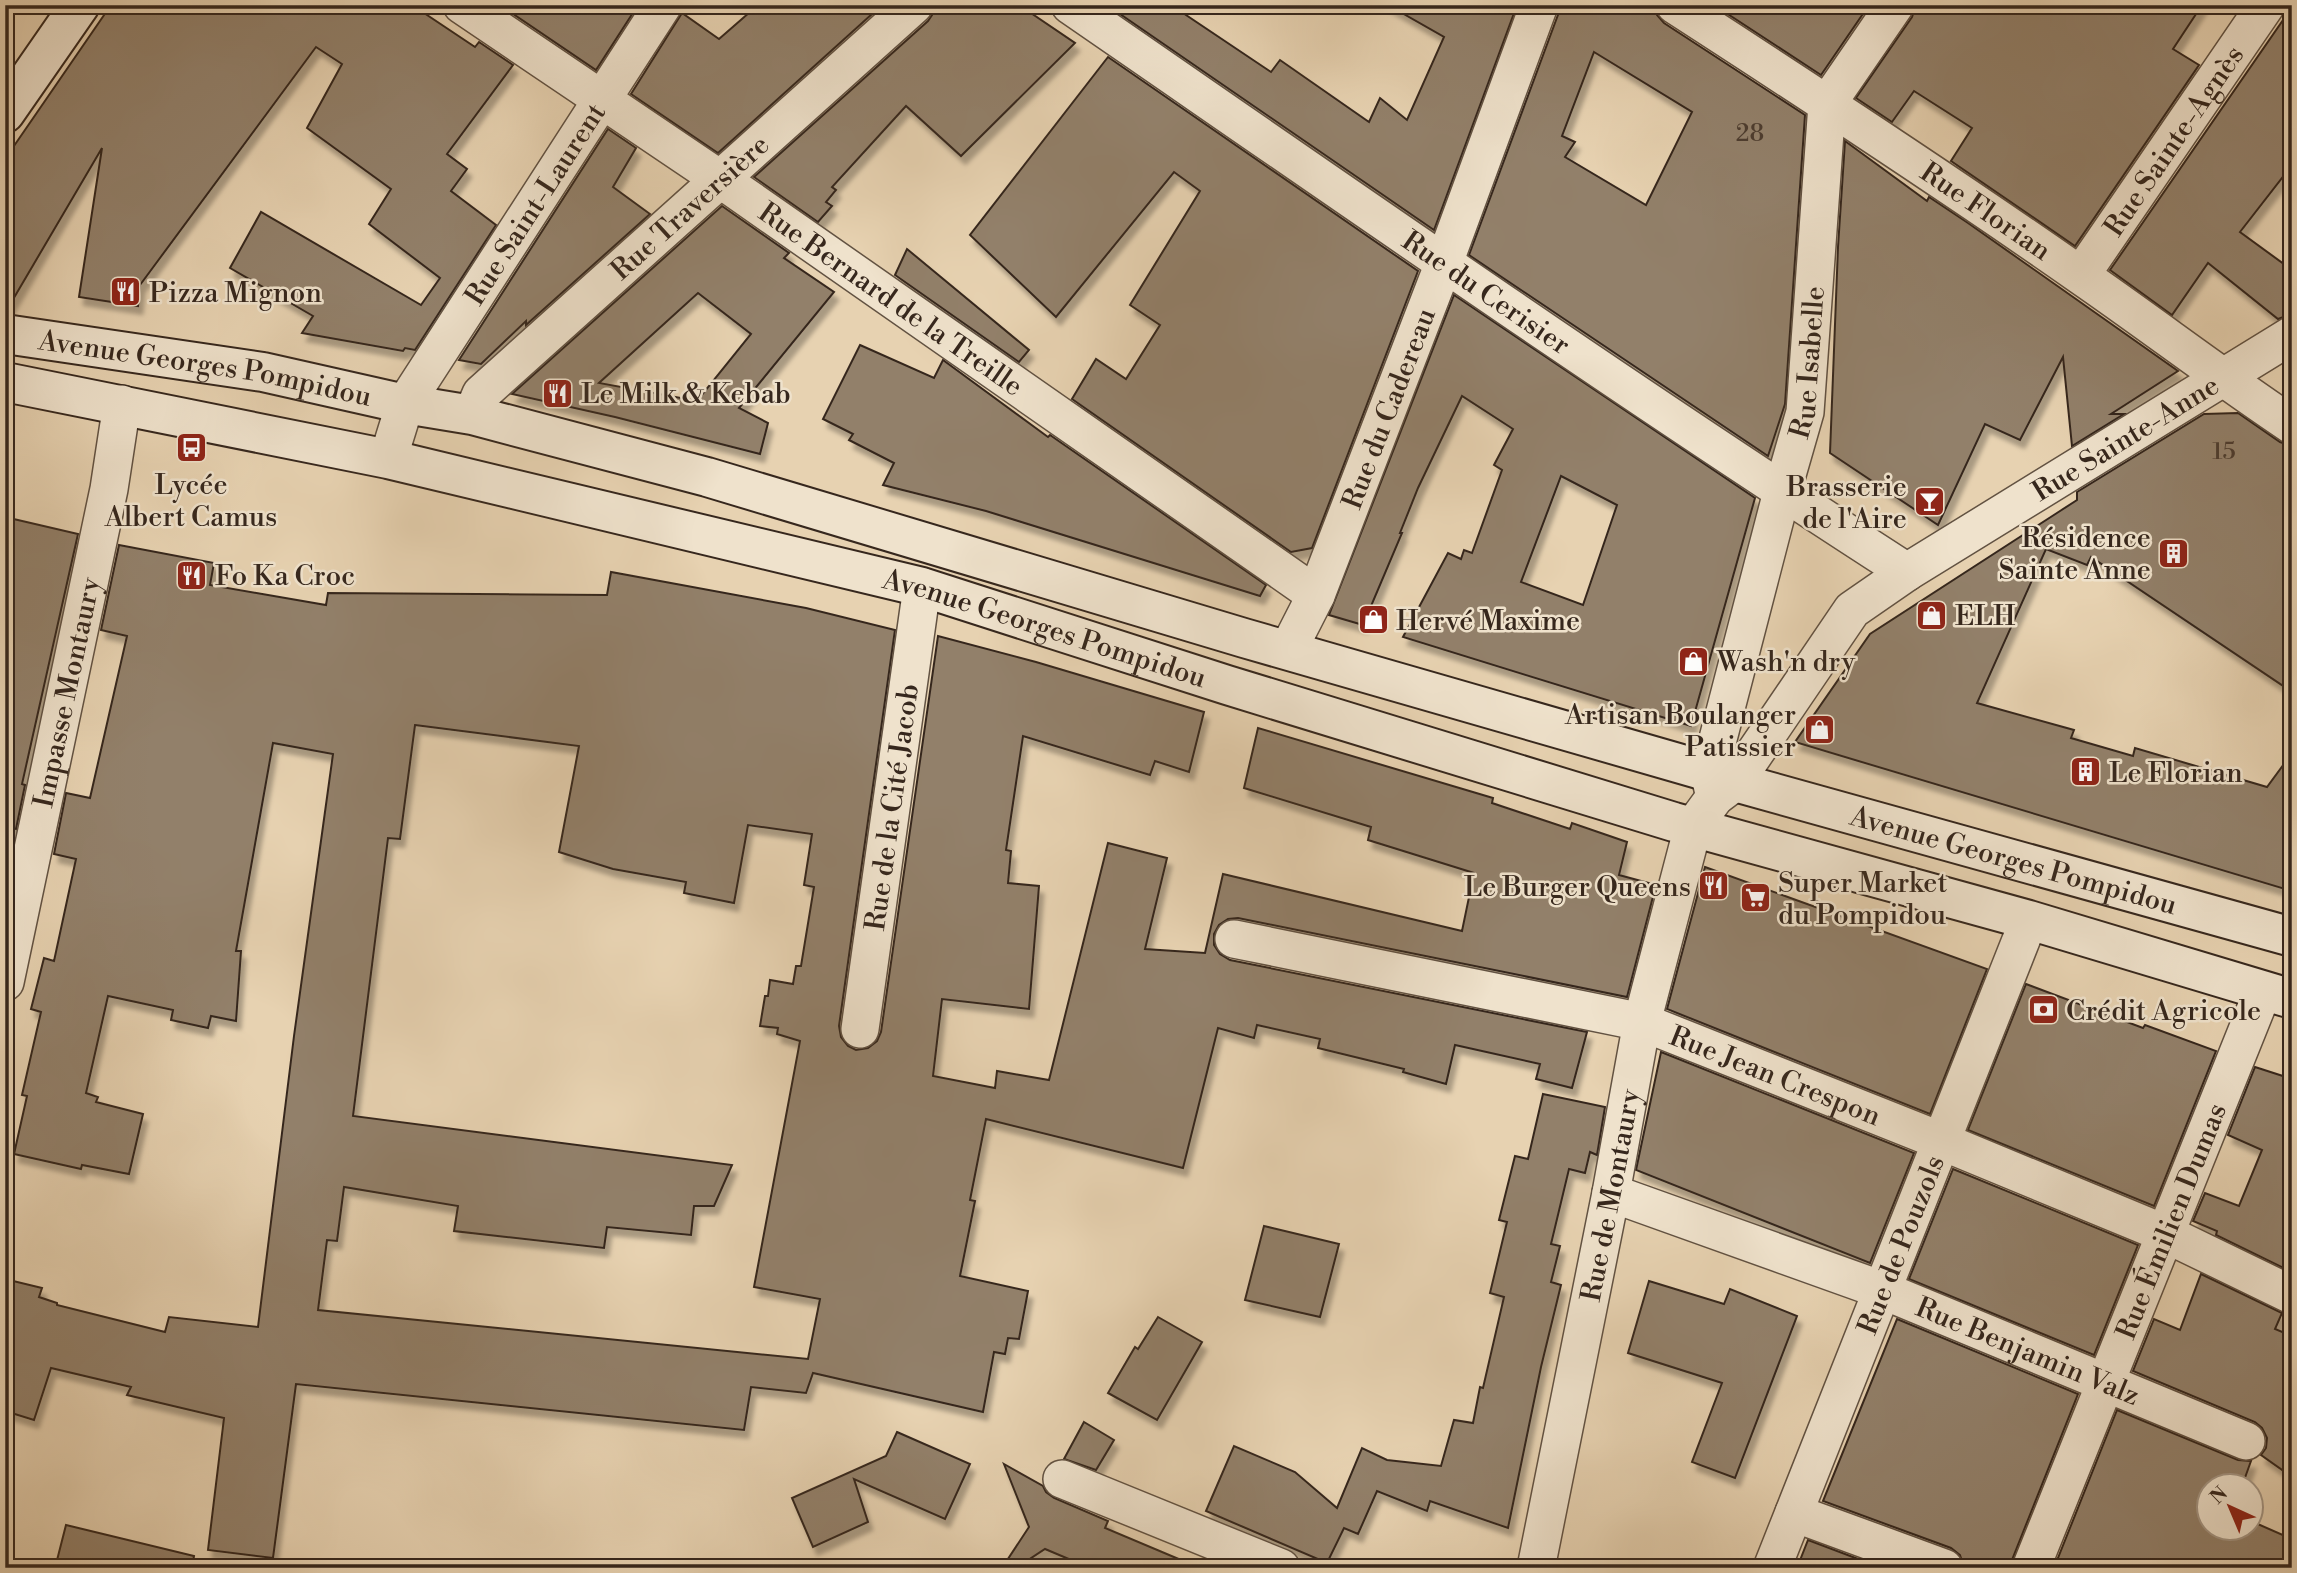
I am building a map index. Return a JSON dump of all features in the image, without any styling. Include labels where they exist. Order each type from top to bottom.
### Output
[{"type":"main road","points":[[5,113],[80,5]]},
{"type":"main road","name":"Avenue Georges Pompidou","points":[[5,334],[263,372],[405,404],[472,415],[707,477],[1288,650],[1713,794],[2029,919],[2277,995]]},
{"type":"main road","name":"Avenue Georges Pompidou","points":[[5,382],[388,459],[922,587],[1227,685],[1713,794],[2292,937]]},
{"type":"street","name":"Rue Bernard de la Treille","points":[[462,5],[721,180],[1316,595]]},
{"type":"street","name":"Rue Saint-Laurent","points":[[405,404],[663,5]]},
{"type":"street","name":"Rue Traversière","points":[[472,415],[481,394],[914,5]]},
{"type":"street","name":"Rue du Cerisier","points":[[1070,5],[1782,492],[1907,572]]},
{"type":"street","name":"Rue du Cadereau","points":[[1288,650],[1316,595],[1444,263],[1539,5]]},
{"type":"street","name":"Rue Florian","points":[[1675,5],[2081,275],[2223,379],[2292,425]]},
{"type":"street","points":[[1827,104],[1895,5]]},
{"type":"street","name":"Rue Sainte-Agnès","points":[[2081,275],[2266,5]]},
{"type":"street","points":[[2283,5],[2292,11]]},
{"type":"street","name":"Rue Isabelle","points":[[1713,794],[1782,492],[1805,412],[1827,104]]},
{"type":"street","name":"Rue Sainte-Anne","points":[[1713,794],[1852,610],[1907,572],[2292,335]]},
{"type":"street","name":"Impasse Montaury","points":[[5,982],[109,489],[122,404]]},
{"type":"street","name":"Avenue Georges Pompidou","points":[[388,459],[405,404]]},
{"type":"street","name":"Rue de la Cité Jacob","points":[[860,1029],[922,587]]},
{"type":"street","name":"Rue de Montaury","points":[[1536,1568],[1611,1193],[1642,1022],[1713,794]]},
{"type":"street","name":"Rue de Pouzols","points":[[1772,1568],[2029,919]]},
{"type":"street","name":"Rue Jean Crespon","points":[[1234,939],[1642,1022],[2166,1234],[2292,1295]]},
{"type":"street","name":"Rue Émilien Dumas","points":[[2031,1568],[2166,1234],[2277,995]]},
{"type":"street","name":"Rue Benjamin Valz","points":[[1611,1193],[1882,1290],[2246,1441]]},
{"type":"street","points":[[1062,1479],[1281,1568]]},
{"type":"street","points":[[1794,1513],[1944,1568]]},
{"type":"building","points":[[111,5],[412,5],[475,47],[479,42],[513,65],[447,154],[467,169],[451,191],[496,225],[415,350],[405,348],[403,351],[302,333],[313,316],[230,268],[261,212],[421,305],[440,278],[369,224],[391,189],[307,128],[342,64],[316,47],[140,285],[138,306],[79,297],[102,148],[5,313],[5,159]]},
{"type":"building","points":[[500,5],[638,5],[596,70]]},
{"type":"building","points":[[758,5],[882,5],[718,153],[631,94],[682,13],[719,39]]},
{"type":"building","points":[[934,5],[1019,5],[1075,43],[961,156],[906,106],[832,187],[836,190],[826,202],[832,206],[818,222],[754,177],[928,21],[934,12]]},
{"type":"building","points":[[1107,5],[1171,5],[1271,72],[1280,60],[1369,122],[1380,98],[1407,120],[1444,37],[1388,5],[1517,5],[1434,230]]},
{"type":"building","points":[[1559,5],[1654,5],[1657,15],[1664,23],[1805,115],[1785,404],[1768,456],[1469,255],[1559,12]],"holes":[[[1594,52],[1692,112],[1646,205],[1565,157],[1575,142],[1562,136]]]},
{"type":"building","points":[[1714,5],[1869,5],[1821,75]]},
{"type":"building","points":[[1916,5],[2202,5],[2173,49],[2199,65],[2075,246],[1951,161],[1972,128],[1914,91],[1892,122],[1856,98],[1912,17]]},
{"type":"building","points":[[2292,7],[2292,165],[2240,232],[2292,270],[2292,314],[2278,319],[2208,263],[2172,315],[2110,270]]},
{"type":"building","points":[[1108,57],[1418,271],[1312,548],[1291,552],[1072,399],[1096,359],[1126,379],[1160,325],[1130,305],[1200,191],[1174,172],[1056,317],[970,235]]},
{"type":"building","points":[[608,129],[636,148],[613,187],[650,214],[526,325],[526,321],[481,364],[459,360]]},
{"type":"building","points":[[1845,141],[1927,201],[1929,197],[1968,223],[2178,371],[2111,414],[2124,414],[2072,446],[2063,357],[2020,440],[1985,424],[1938,525],[1830,453]]},
{"type":"building","points":[[722,206],[789,253],[784,258],[834,292],[739,408],[768,423],[760,454],[512,394]],"holes":[[[698,293],[751,334],[697,401],[599,383]]]},
{"type":"building","points":[[907,249],[1029,350],[1019,362],[895,275]]},
{"type":"building","points":[[1454,295],[1755,498],[1691,726],[1403,637],[1448,553],[1461,559],[1464,550],[1472,553],[1502,470],[1494,465],[1513,429],[1462,396],[1418,488],[1363,625],[1329,615]],"holes":[[[1561,476],[1617,505],[1583,605],[1521,582]]]},
{"type":"building","points":[[860,345],[934,378],[943,360],[1048,437],[1050,435],[1266,585],[1260,596],[986,511],[883,485],[894,463],[849,440],[853,434],[823,419]]},
{"type":"building","points":[[2238,413],[2280,442],[2292,446],[2292,692],[2091,557],[2087,565],[2046,549],[1977,703],[2074,730],[2071,738],[2133,756],[2135,748],[2267,787],[2292,753],[2292,891],[1795,742],[1870,634],[2077,500],[2077,492],[2204,414]]},
{"type":"building","points":[[5,517],[78,534],[22,784],[25,785],[16,829],[5,826]]},
{"type":"building","points":[[119,545],[214,563],[210,585],[326,605],[328,593],[607,595],[611,572],[806,608],[895,630],[839,1026],[841,1037],[848,1046],[856,1050],[868,1048],[877,1041],[881,1032],[938,636],[1204,712],[1189,772],[1155,761],[1150,775],[1023,736],[1006,850],[1011,851],[1008,883],[1039,886],[1029,1009],[942,999],[933,1076],[995,1088],[997,1071],[1049,1080],[1108,843],[1167,858],[1145,949],[1205,953],[1223,874],[1462,931],[1474,873],[1368,840],[1371,827],[1244,788],[1258,728],[1493,798],[1492,803],[1570,829],[1572,823],[1627,842],[1619,875],[1656,885],[1627,997],[1238,918],[1228,919],[1219,925],[1214,934],[1214,945],[1220,954],[1230,960],[1587,1032],[1572,1088],[1536,1079],[1540,1064],[1455,1045],[1446,1084],[1403,1072],[1404,1069],[1318,1048],[1320,1039],[1257,1025],[1254,1038],[1218,1028],[1183,1168],[986,1119],[970,1200],[975,1201],[960,1276],[1028,1291],[1019,1339],[1008,1338],[1005,1354],[994,1352],[983,1412],[813,1373],[806,1393],[751,1387],[744,1430],[296,1384],[273,1558],[208,1550],[224,1418],[127,1395],[131,1387],[51,1368],[34,1420],[5,1411],[5,1279],[42,1288],[39,1297],[57,1305],[165,1332],[169,1317],[258,1327],[333,754],[273,743],[236,951],[241,951],[236,1021],[211,1016],[208,1028],[171,1020],[173,1010],[108,996],[86,1093],[98,1097],[96,1102],[143,1114],[129,1174],[82,1165],[81,1169],[14,1154],[27,1096],[22,1095],[41,1012],[31,1009],[44,958],[54,961],[76,859],[54,854],[66,793],[90,798],[127,636],[101,630]],"holes":[[[415,725],[579,746],[559,852],[613,869],[686,882],[684,893],[734,903],[748,825],[812,834],[804,885],[814,887],[801,966],[796,966],[793,984],[770,980],[760,1026],[778,1028],[777,1034],[800,1041],[754,1287],[820,1299],[808,1359],[318,1310],[327,1240],[337,1241],[344,1187],[458,1206],[454,1231],[604,1248],[607,1227],[691,1235],[694,1206],[714,1206],[732,1165],[353,1116],[388,838],[400,839]]]},
{"type":"building","points":[[1705,867],[1987,969],[1930,1114],[1667,1009]]},
{"type":"building","points":[[2026,984],[2143,1028],[2145,1025],[2216,1051],[2154,1206],[1968,1130]]},
{"type":"building","points":[[1661,1052],[1914,1153],[1870,1263],[1636,1170]]},
{"type":"building","points":[[2255,1067],[2292,1079],[2292,1272],[2216,1235],[2217,1231],[2193,1221],[2205,1193],[2239,1206],[2262,1150],[2228,1135]]},
{"type":"building","points":[[1543,1094],[1605,1107],[1597,1155],[1590,1152],[1585,1173],[1569,1169],[1551,1244],[1560,1246],[1551,1282],[1561,1285],[1508,1528],[1430,1501],[1427,1511],[1377,1491],[1358,1534],[1344,1528],[1327,1563],[1206,1511],[1234,1446],[1295,1472],[1337,1508],[1362,1448],[1387,1460],[1441,1466],[1454,1420],[1473,1423],[1480,1387],[1483,1388],[1504,1297],[1490,1293],[1507,1222],[1499,1220],[1515,1156],[1528,1159]]},
{"type":"building","points":[[1953,1169],[2138,1245],[2094,1355],[1909,1279]]},
{"type":"building","points":[[1264,1226],[1339,1244],[1320,1317],[1245,1300]]},
{"type":"building","points":[[2201,1274],[2282,1313],[2275,1329],[2292,1336],[2292,1477],[2261,1455],[2266,1448],[2267,1438],[2255,1422],[2133,1371],[2154,1319],[2180,1330]]},
{"type":"building","points":[[1649,1281],[1724,1304],[1730,1289],[1797,1316],[1735,1478],[1692,1462],[1722,1383],[1628,1353]]},
{"type":"building","points":[[1158,1317],[1202,1342],[1157,1420],[1108,1393],[1135,1347],[1138,1349]]},
{"type":"building","points":[[1897,1319],[2078,1394],[2011,1568],[1964,1568],[1960,1555],[1951,1548],[1823,1501]]},
{"type":"building","points":[[2117,1410],[2238,1460],[2251,1461],[2247,1472],[2196,1472],[2196,1542],[2266,1542],[2266,1528],[2292,1539],[2292,1568],[2054,1568]]},
{"type":"building","points":[[1084,1422],[1114,1440],[1096,1470],[1064,1459]]},
{"type":"building","points":[[897,1432],[970,1464],[945,1519],[854,1479],[868,1522],[813,1547],[792,1498],[886,1456]]},
{"type":"building","points":[[1004,1464],[1043,1486],[1054,1498],[1108,1521],[1105,1528],[1200,1568],[1090,1568],[1045,1549],[1016,1568],[1002,1568],[1029,1527]]},
{"type":"building","points":[[66,1525],[194,1556],[192,1568],[55,1568]]},
{"type":"building","points":[[1808,1540],[1882,1568],[1797,1568]]},
{"type":"place","name":"Pizza Mignon","points":[[126,292]]},
{"type":"place","name":"Le Milk & Kebab","points":[[558,393]]},
{"type":"place","name":"Lycée Albert Camus","points":[[191,447]]},
{"type":"place","name":"Brasserie de l'Aire","points":[[1930,502]]},
{"type":"place","name":"Résidence Sainte Anne","points":[[2174,553]]},
{"type":"place","name":"Fo Ka Croc","points":[[192,575]]},
{"type":"place","name":"ELH","points":[[1932,615]]},
{"type":"place","name":"Hervé Maxime","points":[[1373,620]]},
{"type":"place","name":"Wash'n dry","points":[[1694,661]]},
{"type":"place","name":"Artisan Boulanger Patissier","points":[[1819,730]]},
{"type":"place","name":"Le Florian","points":[[2086,772]]},
{"type":"place","name":"Le Burger Queens","points":[[1714,886]]},
{"type":"place","name":"Super Market du Pompidou","points":[[1755,898]]},
{"type":"place","name":"Crédit Agricole","points":[[2043,1010]]}]
